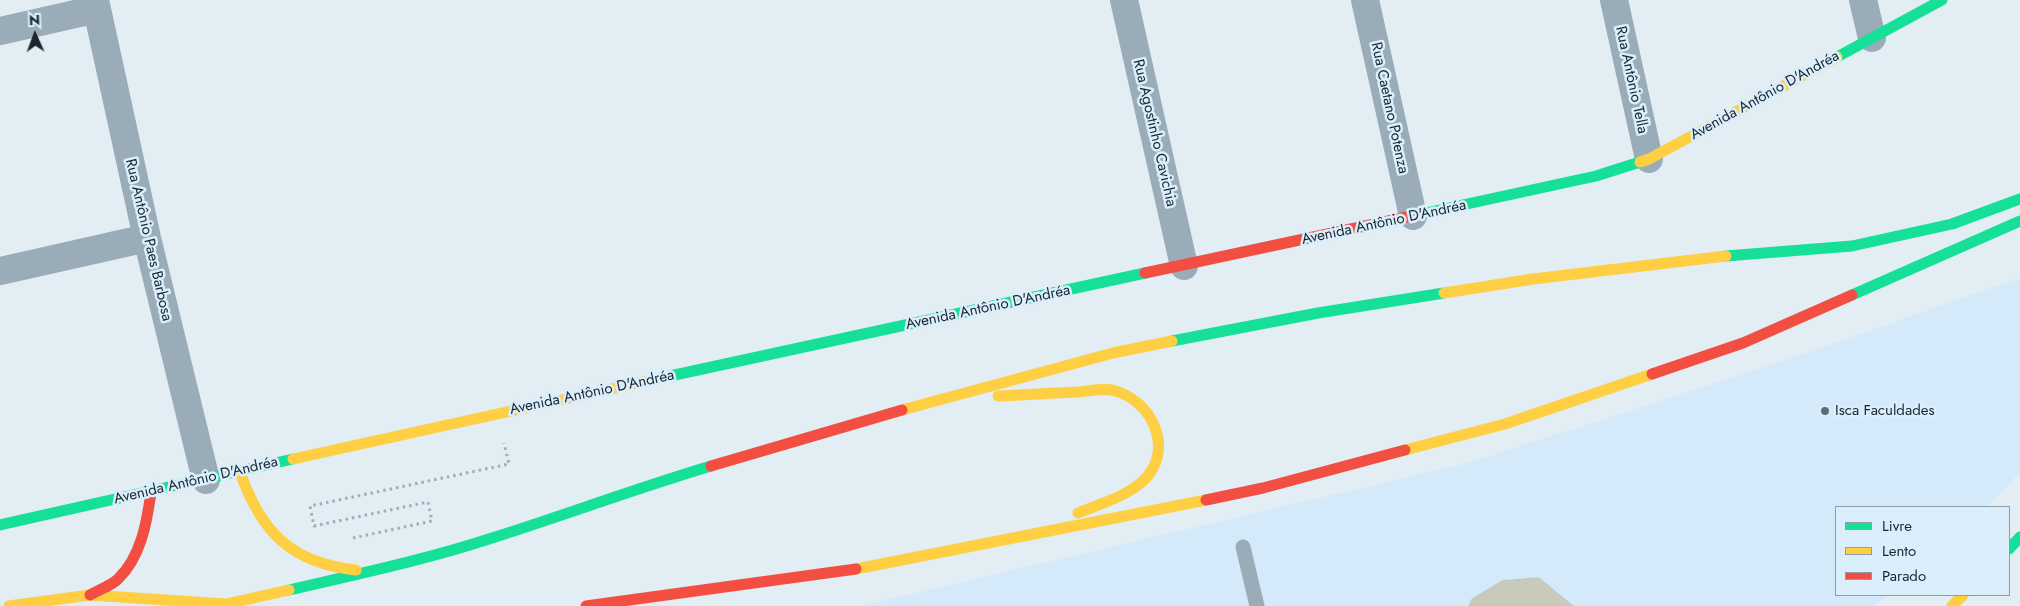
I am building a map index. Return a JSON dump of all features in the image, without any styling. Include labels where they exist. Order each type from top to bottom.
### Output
[{"type":"main road","name":"Avenida Antônio D'Andréa","points":[[0,525],[507,411],[1596,176],[1649,159],[1942,0]]},
{"type":"main road","points":[[9,606],[90,595],[226,604],[390,567],[490,539],[670,478],[936,400],[1113,353],[1318,313],[1534,280],[1750,253],[1852,246],[1952,224],[2020,199]]},
{"type":"main road","points":[[586,606],[856,569],[1012,539],[1262,488],[1505,424],[1743,344],[2020,221]]},
{"type":"main road","points":[[936,400],[1111,390],[1129,395],[1137,400],[1144,406],[1154,421],[1159,439],[1157,458],[1150,475],[1137,488],[1012,539]]},
{"type":"main road","points":[[240,472],[245,491],[254,509],[278,539],[294,552],[312,561],[340,569],[370,570],[390,567]]},
{"type":"main road","points":[[90,595],[117,580],[131,561],[142,539],[151,492]]},
{"type":"main road","points":[[2010,548],[2020,537]]},
{"type":"main road","points":[[1952,606],[1962,596]]},
{"type":"street","name":"Rua Agostinho Cavichia","points":[[1124,0],[1184,266]]},
{"type":"street","name":"Rua Caetano Potenza","points":[[1365,0],[1412,216]]},
{"type":"street","name":"Rua Antônio Tella","points":[[1614,0],[1649,159]]},
{"type":"street","points":[[1863,0],[1872,38]]},
{"type":"street","points":[[0,30],[96,4]]},
{"type":"street","name":"Rua Antônio Paes Barbosa","points":[[96,4],[147,238],[206,480]]},
{"type":"street","points":[[0,271],[147,238]]},
{"type":"lane","points":[[1242,548],[1257,606]]},
{"type":"path","points":[[349,538],[432,521],[428,502],[314,526],[310,506],[509,464]]},
{"type":"shaded area","name":"Isca Faculdades","points":[[2020,278],[2020,472],[1988,506],[1835,506],[1835,596],[1887,596],[1875,606],[861,606],[1472,462],[1786,360]]},
{"type":"building","points":[[1539,578],[1573,606],[1469,606],[1472,599],[1502,581]]},
{"type":"traffic: fast","points":[[1837,57],[1942,0]]},
{"type":"traffic: fast","points":[[1421,214],[1596,176],[1640,162]]},
{"type":"traffic: fast","points":[[1726,256],[1852,246],[1952,224],[2020,199]]},
{"type":"traffic: fast","points":[[1852,295],[2020,221]]},
{"type":"traffic: fast","points":[[670,376],[1145,273]]},
{"type":"traffic: fast","points":[[1172,341],[1318,313],[1444,293]]},
{"type":"traffic: fast","points":[[0,525],[293,459]]},
{"type":"traffic: fast","points":[[289,590],[467,546],[711,466]]},
{"type":"traffic: fast","points":[[2010,548],[2020,537]]},
{"type":"traffic: slow","points":[[1640,162],[1649,159],[1837,57]]},
{"type":"traffic: slow","points":[[1444,293],[1533,279],[1726,256]]},
{"type":"traffic: slow","points":[[902,410],[1113,353],[1172,341]]},
{"type":"traffic: slow","points":[[1405,450],[1505,424],[1652,374]]},
{"type":"traffic: slow","points":[[293,459],[670,376]]},
{"type":"traffic: slow","points":[[998,396],[1108,389],[1126,395],[1148,415],[1155,427],[1158,441],[1158,455],[1153,469],[1136,487],[1112,500],[1078,513]]},
{"type":"traffic: slow","points":[[240,472],[258,512],[269,528],[282,541],[296,552],[313,560],[356,570]]},
{"type":"traffic: slow","points":[[856,569],[1206,500]]},
{"type":"traffic: slow","points":[[9,606],[90,595],[226,604],[289,590]]},
{"type":"traffic: slow","points":[[1952,606],[1962,596]]},
{"type":"traffic: jam","points":[[1145,273],[1421,214]]},
{"type":"traffic: jam","points":[[1652,374],[1743,343],[1852,295]]},
{"type":"traffic: jam","points":[[711,466],[902,410]]},
{"type":"traffic: jam","points":[[1206,500],[1263,488],[1405,450]]},
{"type":"traffic: jam","points":[[90,595],[118,579],[132,560],[142,538],[151,492]]},
{"type":"traffic: jam","points":[[586,606],[856,569]]},
{"type":"place","name":"Isca Faculdades","points":[[1825,411]]}]
